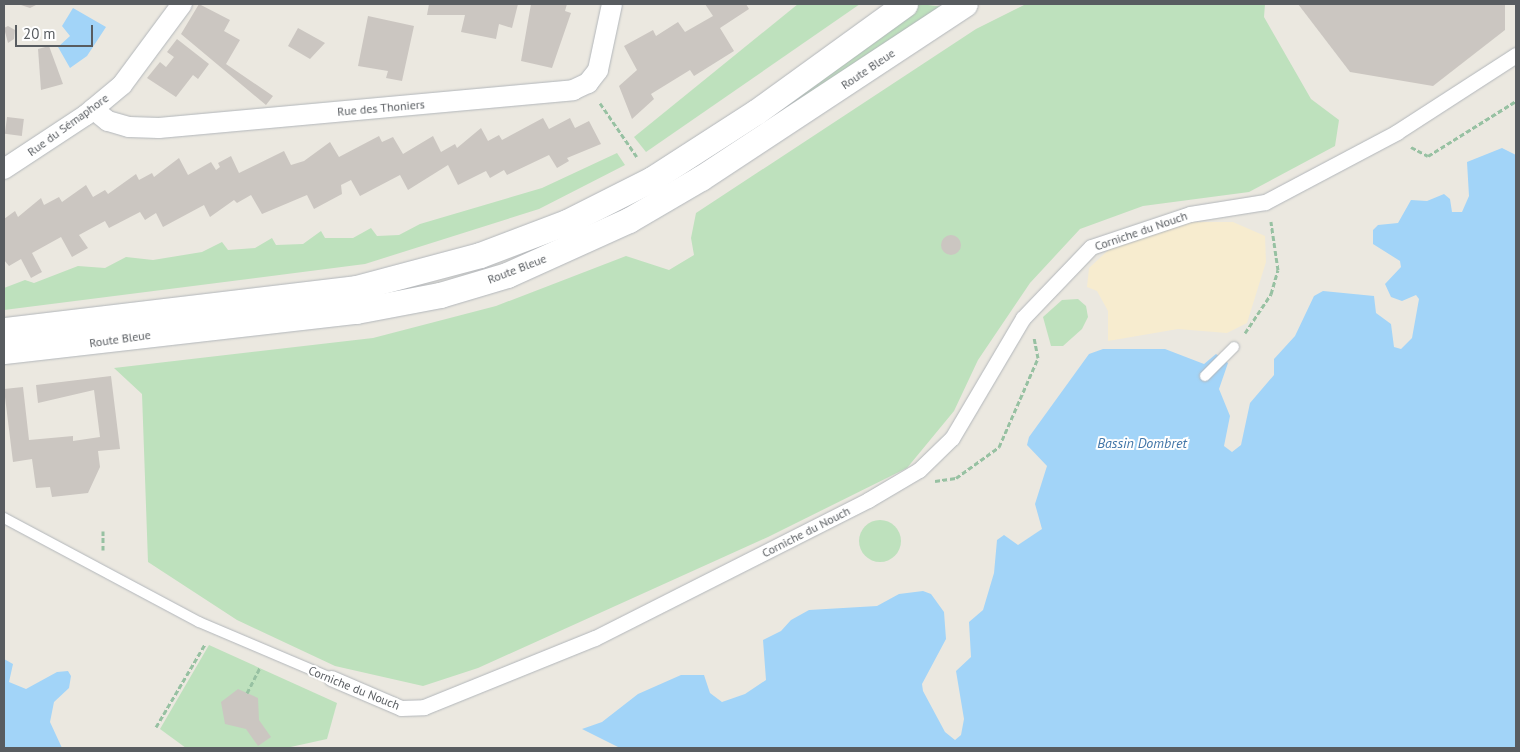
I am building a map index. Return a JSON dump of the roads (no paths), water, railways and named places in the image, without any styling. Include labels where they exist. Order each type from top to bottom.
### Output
[{"type":"street","name":"Rue du Sémaphore","points":[[4,169],[93,109],[122,85],[182,4]]},
{"type":"street","name":"Rue des Thoniers","points":[[93,109],[108,121],[129,127],[159,128],[573,90],[588,83],[598,70],[612,4]]},
{"type":"street","name":"Route Bleue","points":[[4,330],[356,288],[480,255],[575,218],[652,179],[756,112],[904,4]]},
{"type":"street","name":"Route Bleue","points":[[4,351],[356,311],[440,295],[506,275],[629,220],[701,178],[965,4]]},
{"type":"street","name":"Corniche du Nouch","points":[[331,678],[401,708],[424,707],[595,638],[919,470],[952,438],[1023,318],[1091,247],[1190,214],[1265,202],[1397,132],[1516,55]]},
{"type":"lane","points":[[1205,376],[1234,347]]},
{"type":"lane","name":"Corniche du Nouch","points":[[4,518],[214,628],[331,678]]},
{"type":"water","points":[[73,8],[106,27],[87,56],[70,68],[58,47],[70,36],[62,26]]},
{"type":"water","name":"Bassin Dombret","points":[[1502,148],[1516,155],[1516,748],[620,748],[582,729],[602,722],[638,694],[681,675],[704,675],[710,693],[722,702],[745,694],[766,680],[763,640],[781,631],[791,620],[809,610],[877,606],[899,594],[923,591],[931,594],[944,612],[946,639],[922,684],[923,691],[945,732],[955,740],[961,735],[964,719],[956,671],[971,657],[969,622],[983,610],[994,573],[997,540],[1004,535],[1018,545],[1042,529],[1035,504],[1047,466],[1027,445],[1029,437],[1089,354],[1103,349],[1165,349],[1204,364],[1216,354],[1228,363],[1219,389],[1230,416],[1224,446],[1232,452],[1241,445],[1250,403],[1274,375],[1274,359],[1295,336],[1314,296],[1323,291],[1374,296],[1376,313],[1391,324],[1394,347],[1401,349],[1412,338],[1419,299],[1416,295],[1402,301],[1391,297],[1385,284],[1401,267],[1400,261],[1373,244],[1373,230],[1378,225],[1398,223],[1411,200],[1427,201],[1444,194],[1450,199],[1452,212],[1462,212],[1469,196],[1467,162]]},
{"type":"water","points":[[4,659],[13,664],[9,682],[26,689],[57,672],[68,671],[71,676],[69,688],[54,702],[50,722],[62,748],[4,748]]}]
